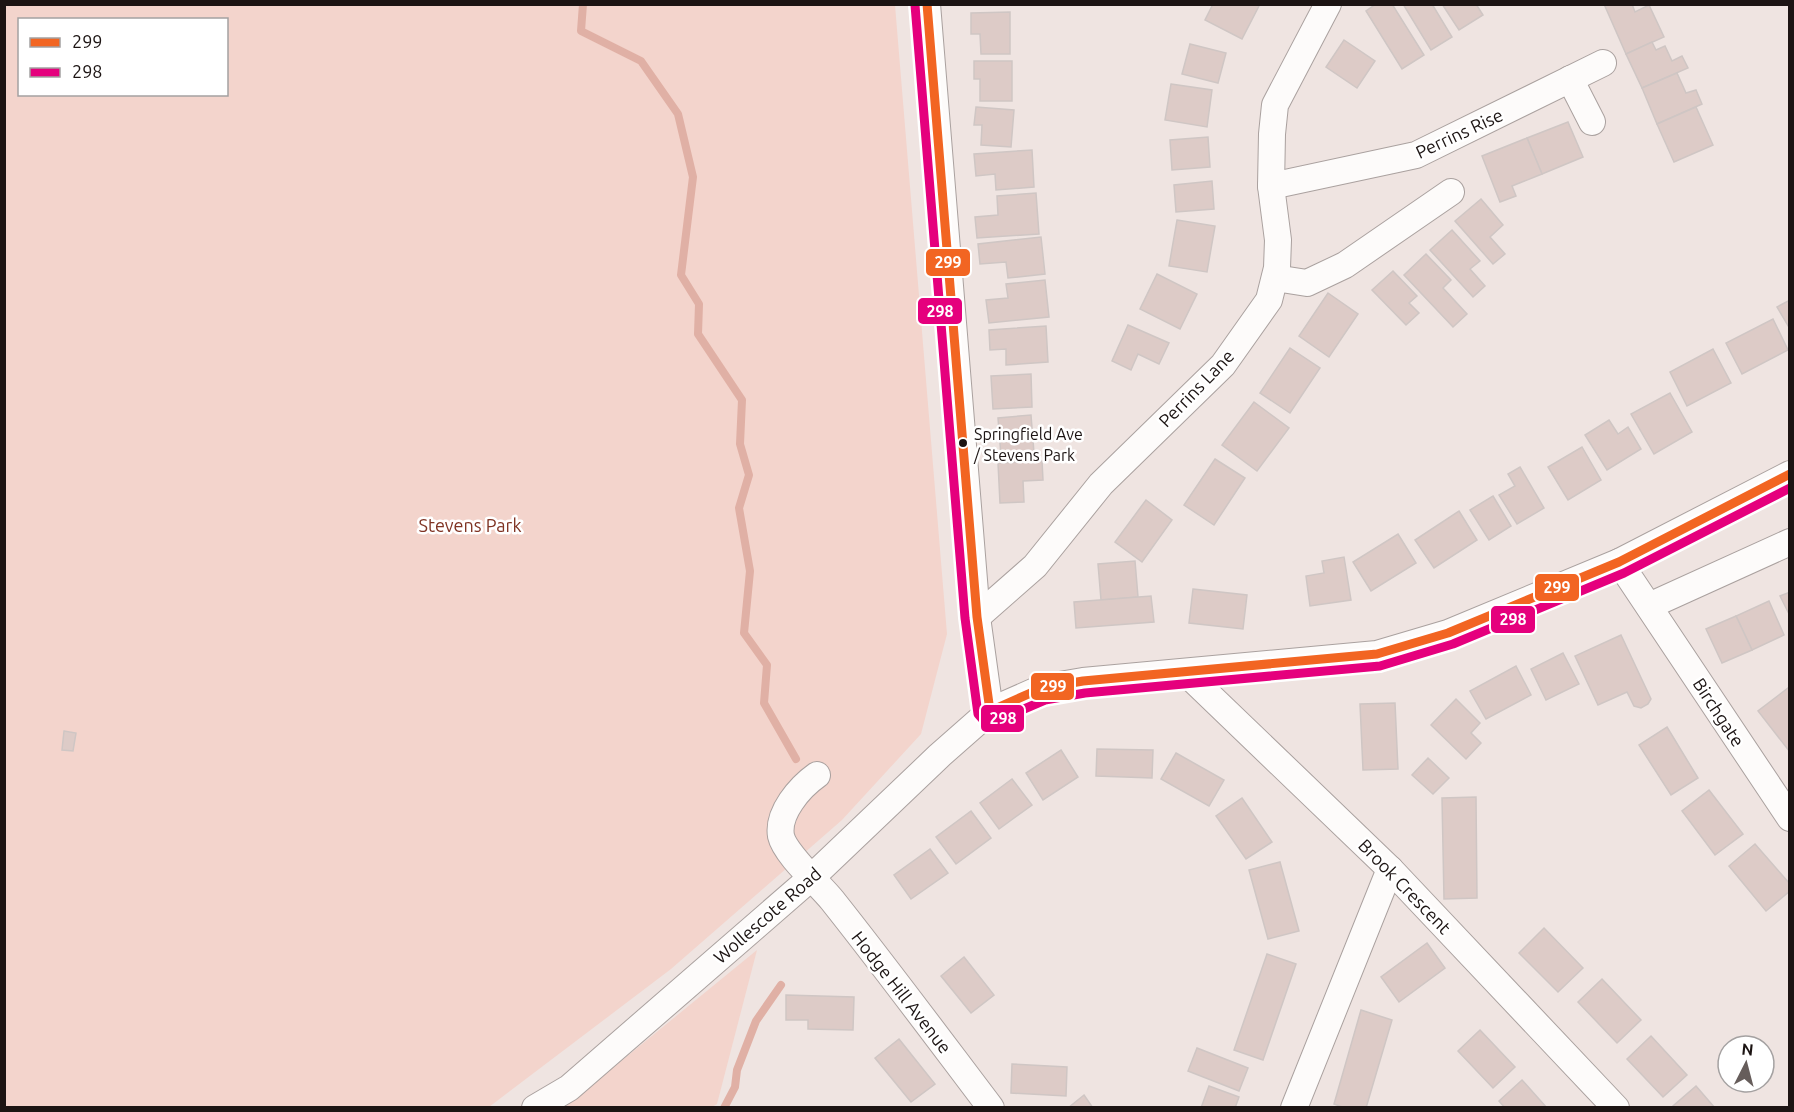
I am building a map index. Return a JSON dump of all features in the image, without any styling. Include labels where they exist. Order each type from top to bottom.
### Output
[{"type":"street","points":[[927,4],[977,617],[990,711]]},
{"type":"street","name":"Perrins Lane","points":[[977,617],[1035,566],[1101,484],[1222,365],[1269,300],[1275,278],[1278,240],[1271,186],[1275,105],[1328,4]]},
{"type":"street","name":"Perrins Rise","points":[[1271,186],[1416,155],[1603,63]]},
{"type":"street","points":[[1570,80],[1592,122]]},
{"type":"street","points":[[1275,278],[1307,283],[1346,265],[1451,192]]},
{"type":"street","name":"Wollescote Road","points":[[535,1107],[569,1088],[812,877],[940,755],[990,711],[1042,688],[1124,676],[1377,654],[1448,633],[1619,562],[1790,474]]},
{"type":"street","points":[[1649,606],[1790,542]]},
{"type":"street","name":"Birchgate","points":[[1619,562],[1790,818]]},
{"type":"street","name":"Brook Crescent","points":[[1185,672],[1390,869],[1617,1107]]},
{"type":"street","name":"Hodge Hill Avenue","points":[[817,775],[805,784],[790,804],[782,821],[781,834],[786,848],[812,877],[991,1107]]},
{"type":"street","points":[[1294,1107],[1390,869]]},
{"type":"green space","name":"Stevens Park","points":[[5,5],[895,5],[947,634],[921,734],[842,820],[671,969],[489,1107],[5,1108]]},
{"type":"green space","points":[[757,950],[717,1104],[712,1107],[565,1107]]},
{"type":"building","points":[[1213,4],[1260,4],[1242,39],[1205,20]]},
{"type":"building","points":[[1376,4],[1392,4],[1424,55],[1402,69],[1366,11]]},
{"type":"building","points":[[1403,4],[1432,4],[1452,37],[1431,50]]},
{"type":"building","points":[[1442,4],[1476,4],[1483,15],[1459,30]]},
{"type":"building","points":[[1604,4],[1632,4],[1635,12],[1649,5],[1664,37],[1626,54]]},
{"type":"building","points":[[1010,12],[1010,54],[981,54],[980,34],[971,34],[971,13]]},
{"type":"building","points":[[1344,40],[1375,61],[1357,88],[1326,67]]},
{"type":"building","points":[[1652,42],[1656,50],[1665,46],[1672,61],[1682,56],[1688,68],[1642,88],[1626,54]]},
{"type":"building","points":[[1190,44],[1226,53],[1218,83],[1182,74]]},
{"type":"building","points":[[974,61],[1012,61],[1012,101],[980,101],[980,79],[974,79]]},
{"type":"building","points":[[1677,73],[1686,93],[1696,90],[1702,104],[1657,124],[1642,88]]},
{"type":"building","points":[[1171,84],[1212,90],[1207,127],[1165,120]]},
{"type":"building","points":[[976,107],[1014,110],[1011,147],[981,145],[982,125],[974,125]]},
{"type":"building","points":[[1696,107],[1713,145],[1674,162],[1657,124]]},
{"type":"building","points":[[1568,122],[1583,157],[1542,174],[1527,138]]},
{"type":"building","points":[[1208,137],[1210,167],[1172,170],[1170,140]]},
{"type":"building","points":[[1527,138],[1542,174],[1512,186],[1516,196],[1500,202],[1482,156]]},
{"type":"building","points":[[1032,150],[1034,187],[996,190],[995,174],[976,176],[974,154]]},
{"type":"building","points":[[1212,181],[1214,209],[1176,212],[1174,185]]},
{"type":"building","points":[[1036,193],[1039,234],[977,238],[975,217],[998,215],[997,196]]},
{"type":"building","points":[[1481,199],[1503,225],[1490,237],[1505,254],[1493,264],[1455,221]]},
{"type":"building","points":[[1177,220],[1215,226],[1207,272],[1169,266]]},
{"type":"building","points":[[1452,230],[1480,261],[1470,269],[1485,286],[1473,297],[1430,250]]},
{"type":"building","points":[[1041,237],[1045,274],[1008,278],[1006,262],[980,264],[978,244]]},
{"type":"building","points":[[1426,254],[1451,280],[1443,288],[1467,314],[1453,327],[1404,275]]},
{"type":"building","points":[[1393,271],[1417,296],[1409,303],[1419,313],[1406,325],[1372,290]]},
{"type":"building","points":[[1157,274],[1197,294],[1180,329],[1140,309]]},
{"type":"building","points":[[1045,280],[1049,317],[989,323],[986,300],[1008,298],[1006,284]]},
{"type":"building","points":[[1328,293],[1358,314],[1329,357],[1299,336]]},
{"type":"building","points":[[1790,300],[1790,329],[1777,307]]},
{"type":"building","points":[[1773,319],[1788,350],[1742,374],[1726,343]]},
{"type":"building","points":[[1128,325],[1169,343],[1159,364],[1138,354],[1131,370],[1112,361]]},
{"type":"building","points":[[1046,326],[1048,362],[1006,365],[1006,349],[990,350],[989,330]]},
{"type":"building","points":[[1290,348],[1320,368],[1290,413],[1260,393]]},
{"type":"building","points":[[1713,349],[1731,383],[1687,406],[1670,372]]},
{"type":"building","points":[[1031,374],[1032,407],[993,409],[991,376]]},
{"type":"building","points":[[1670,393],[1692,432],[1654,454],[1631,414]]},
{"type":"building","points":[[1254,402],[1289,428],[1257,471],[1222,445]]},
{"type":"building","points":[[1031,415],[1034,453],[1001,456],[998,418]]},
{"type":"building","points":[[1609,420],[1618,434],[1628,427],[1641,449],[1607,470],[1585,435]]},
{"type":"building","points":[[1582,447],[1601,480],[1568,500],[1548,467]]},
{"type":"building","points":[[1215,459],[1245,478],[1214,525],[1184,505]]},
{"type":"building","points":[[1042,461],[1043,480],[1023,481],[1024,502],[1000,503],[998,463]]},
{"type":"building","points":[[1520,467],[1544,508],[1517,524],[1499,495],[1515,486],[1508,474]]},
{"type":"building","points":[[1493,496],[1511,526],[1489,540],[1470,510]]},
{"type":"building","points":[[1146,500],[1172,520],[1142,562],[1115,542]]},
{"type":"building","points":[[1459,511],[1477,540],[1434,568],[1415,540]]},
{"type":"building","points":[[1398,534],[1416,563],[1371,591],[1353,562]]},
{"type":"building","points":[[1344,557],[1351,600],[1310,606],[1306,576],[1324,573],[1322,561]]},
{"type":"building","points":[[1135,561],[1138,597],[1101,600],[1098,564]]},
{"type":"building","points":[[1193,589],[1247,595],[1243,629],[1189,623]]},
{"type":"building","points":[[1790,592],[1790,616],[1780,596]]},
{"type":"building","points":[[1151,596],[1154,622],[1076,628],[1074,602]]},
{"type":"building","points":[[1769,601],[1784,635],[1752,650],[1736,616]]},
{"type":"building","points":[[1736,616],[1752,650],[1722,663],[1706,629]]},
{"type":"building","points":[[1621,635],[1651,699],[1641,708],[1634,706],[1627,692],[1598,705],[1575,656]]},
{"type":"building","points":[[1563,653],[1579,684],[1546,700],[1531,669]]},
{"type":"building","points":[[1516,666],[1531,695],[1486,719],[1470,691]]},
{"type":"building","points":[[1788,688],[1790,690],[1790,752],[1758,711]]},
{"type":"building","points":[[1456,699],[1480,723],[1471,733],[1481,743],[1466,759],[1431,725]]},
{"type":"building","points":[[1395,703],[1398,769],[1363,770],[1360,704]]},
{"type":"building","points":[[1667,727],[1698,778],[1671,795],[1639,745]]},
{"type":"building","points":[[64,731],[76,733],[73,751],[62,750]]},
{"type":"building","points":[[1097,749],[1153,750],[1152,778],[1096,776]]},
{"type":"building","points":[[1061,750],[1078,777],[1043,800],[1026,773]]},
{"type":"building","points":[[1176,753],[1224,780],[1209,806],[1161,779]]},
{"type":"building","points":[[1428,758],[1449,778],[1433,794],[1412,775]]},
{"type":"building","points":[[1012,779],[1032,805],[999,829],[980,803]]},
{"type":"building","points":[[1709,790],[1743,834],[1715,855],[1682,811]]},
{"type":"building","points":[[1476,797],[1477,898],[1444,899],[1442,798]]},
{"type":"building","points":[[1242,798],[1272,842],[1246,859],[1216,816]]},
{"type":"building","points":[[971,811],[991,838],[956,864],[936,837]]},
{"type":"building","points":[[1755,844],[1790,884],[1790,891],[1766,911],[1729,866]]},
{"type":"building","points":[[930,849],[948,873],[911,899],[894,875]]},
{"type":"building","points":[[1280,862],[1299,931],[1268,939],[1249,870]]},
{"type":"building","points":[[1544,928],[1583,968],[1558,992],[1519,953]]},
{"type":"building","points":[[1427,943],[1445,968],[1399,1002],[1381,977]]},
{"type":"building","points":[[1267,954],[1296,964],[1263,1060],[1234,1050]]},
{"type":"building","points":[[964,957],[994,995],[971,1013],[941,976]]},
{"type":"building","points":[[1602,979],[1641,1020],[1617,1043],[1578,1002]]},
{"type":"building","points":[[786,995],[854,997],[853,1030],[808,1029],[808,1020],[786,1020]]},
{"type":"building","points":[[1361,1010],[1392,1020],[1366,1108],[1345,1108],[1334,1104]]},
{"type":"building","points":[[1480,1030],[1515,1067],[1493,1088],[1458,1051]]},
{"type":"building","points":[[1651,1036],[1687,1075],[1663,1097],[1627,1059]]},
{"type":"building","points":[[899,1039],[935,1084],[911,1102],[875,1058]]},
{"type":"building","points":[[1197,1048],[1248,1068],[1239,1091],[1188,1071]]},
{"type":"building","points":[[1012,1064],[1067,1067],[1066,1096],[1011,1093]]},
{"type":"building","points":[[1522,1080],[1547,1108],[1505,1108],[1499,1101]]},
{"type":"building","points":[[1209,1086],[1239,1097],[1235,1108],[1201,1108]]},
{"type":"building","points":[[1696,1086],[1715,1108],[1674,1108],[1673,1106]]},
{"type":"building","points":[[1084,1095],[1093,1108],[1068,1108]]},
{"type":"waterway","points":[[583,4],[581,31],[641,61],[678,114],[693,177],[681,275],[699,304],[698,334],[742,400],[740,444],[749,475],[739,508],[750,571],[744,633],[767,665],[764,703],[796,759]]},
{"type":"waterway","points":[[724,1108],[735,1087],[737,1070],[756,1021],[781,985]]},
{"type":"transit line","name":"299","points":[[927,4],[977,617],[990,711],[1042,688],[1083,681],[1377,654],[1448,633],[1619,562],[1790,474]]},
{"type":"transit line","name":"298","points":[[915,5],[965,618],[978,714],[985,722],[994,722],[1045,700],[1085,693],[1380,666],[1453,644],[1624,573],[1790,488]]},
{"type":"place","name":"Springfield Ave / Stevens Park","points":[[963,443]]}]
